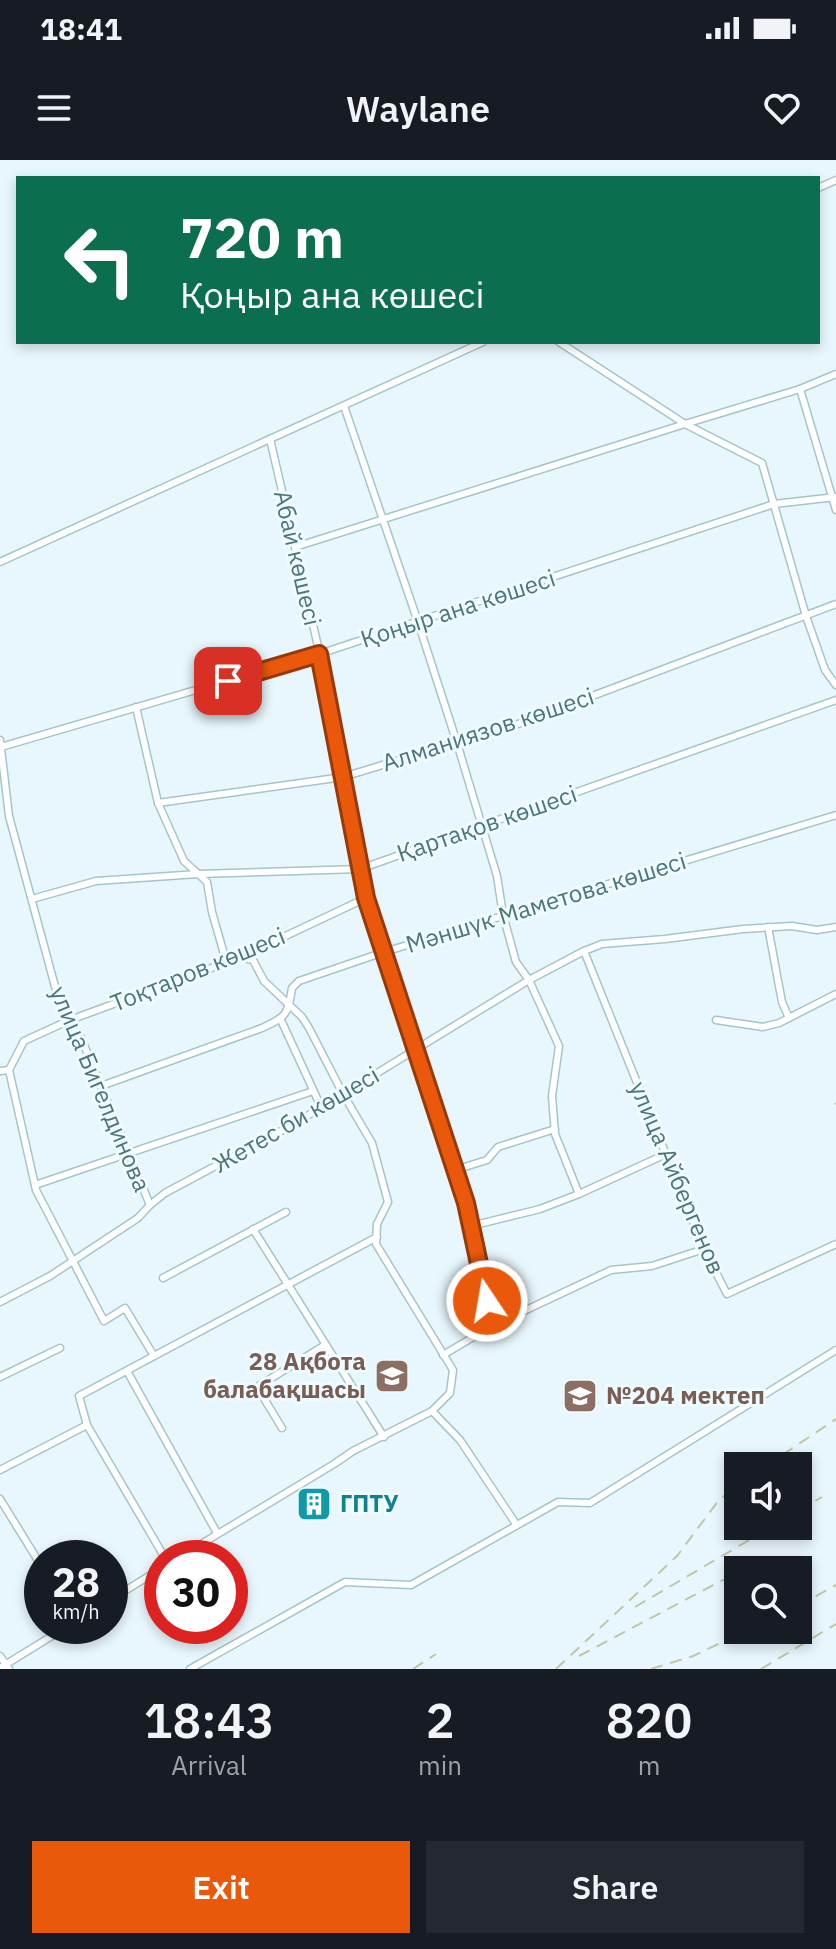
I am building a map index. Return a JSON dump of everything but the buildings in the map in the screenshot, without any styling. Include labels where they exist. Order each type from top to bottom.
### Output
[{"type":"street","points":[[0,562],[479,344]]},
{"type":"street","points":[[562,344],[685,424],[762,463],[806,616],[825,670],[836,685]]},
{"type":"street","points":[[295,547],[800,389],[836,374]]},
{"type":"street","points":[[800,389],[835,497],[836,510]]},
{"type":"street","points":[[344,406],[457,743],[497,876],[503,915],[516,962],[529,980],[559,1046],[552,1096],[555,1129],[579,1194]]},
{"type":"street","name":"Абай көшесі","points":[[270,439],[319,654],[366,898],[466,1203],[492,1326]]},
{"type":"street","name":"Қоңыр ана көшесі","points":[[1,747],[319,654],[774,504],[835,497]]},
{"type":"street","name":"Алманиязов көшесі","points":[[158,803],[343,777],[518,724],[836,604]]},
{"type":"street","name":"Қартақов көшесі","points":[[32,899],[96,881],[360,869],[836,700]]},
{"type":"street","points":[[136,707],[158,803],[184,861],[207,882],[224,954],[253,960],[264,981],[290,1004],[309,1028],[372,1143],[388,1202],[377,1224],[376,1244],[453,1370],[450,1393],[432,1411],[353,1451],[206,1540]]},
{"type":"street","name":"улица Бигелдинова","points":[[0,740],[9,816],[60,1005],[79,1033],[150,1205]]},
{"type":"street","name":"Мәншүк Маметова көшесі","points":[[281,1020],[290,1004],[292,988],[299,981],[503,915],[836,815]]},
{"type":"street","name":"Тоқтаров көшесі","points":[[9,1070],[24,1041],[70,1020],[241,957],[366,898]]},
{"type":"street","name":"Жетес би көшесі","points":[[0,1302],[73,1261],[138,1218],[165,1193],[321,1107],[529,980],[584,951],[602,944],[768,927],[792,926],[817,930],[836,927]]},
{"type":"street","points":[[768,927],[782,1002],[789,1018]]},
{"type":"street","name":"улица Айбергенов","points":[[584,951],[704,1249],[727,1294],[836,1244]]},
{"type":"street","points":[[716,1020],[763,1027],[779,1023],[836,994]]},
{"type":"street","points":[[101,1086],[281,1020],[321,1107]]},
{"type":"street","points":[[0,1071],[9,1070],[35,1185],[104,1321],[125,1308],[154,1356]]},
{"type":"street","points":[[35,1185],[313,1091]]},
{"type":"street","points":[[455,1170],[487,1160],[498,1147],[555,1129]]},
{"type":"street","points":[[471,1226],[540,1209],[666,1154]]},
{"type":"street","points":[[163,1278],[286,1212]]},
{"type":"street","points":[[253,1229],[384,1437]]},
{"type":"street","points":[[154,1540],[87,1425],[79,1396],[377,1237]]},
{"type":"street","points":[[443,1355],[492,1326],[611,1270],[652,1266],[704,1249]]},
{"type":"street","points":[[282,1428],[257,1387],[325,1345]]},
{"type":"street","points":[[0,1377],[60,1348]]},
{"type":"street","points":[[190,1669],[345,1582],[411,1585],[558,1502],[590,1503],[836,1350]]},
{"type":"street","points":[[127,1371],[217,1533]]},
{"type":"street","points":[[432,1411],[460,1440],[516,1524]]},
{"type":"street","points":[[0,1470],[87,1425]]},
{"type":"street","points":[[0,1499],[25,1540]]},
{"type":"street","points":[[0,1656],[5,1667],[40,1644]]},
{"type":"railway","points":[[787,1452],[836,1419]]},
{"type":"railway","points":[[556,1669],[677,1556],[724,1496]]},
{"type":"railway","points":[[812,1503],[822,1497]]},
{"type":"railway","points":[[635,1607],[749,1540]]},
{"type":"railway","points":[[579,1656],[724,1579]]},
{"type":"railway","points":[[812,1598],[836,1585]]},
{"type":"railway","points":[[761,1669],[836,1624]]},
{"type":"railway","points":[[651,1669],[693,1656],[724,1641]]},
{"type":"railway","points":[[413,1669],[436,1654]]},
{"type":"place","name":"28 Ақбота балабақшасы","points":[[392,1376]]},
{"type":"place","name":"№204 мектеп","points":[[580,1396]]},
{"type":"place","name":"ГПТУ","points":[[314,1504]]},
{"type":"route","points":[[228,681],[319,654],[366,898],[466,1203],[487,1301]]}]
